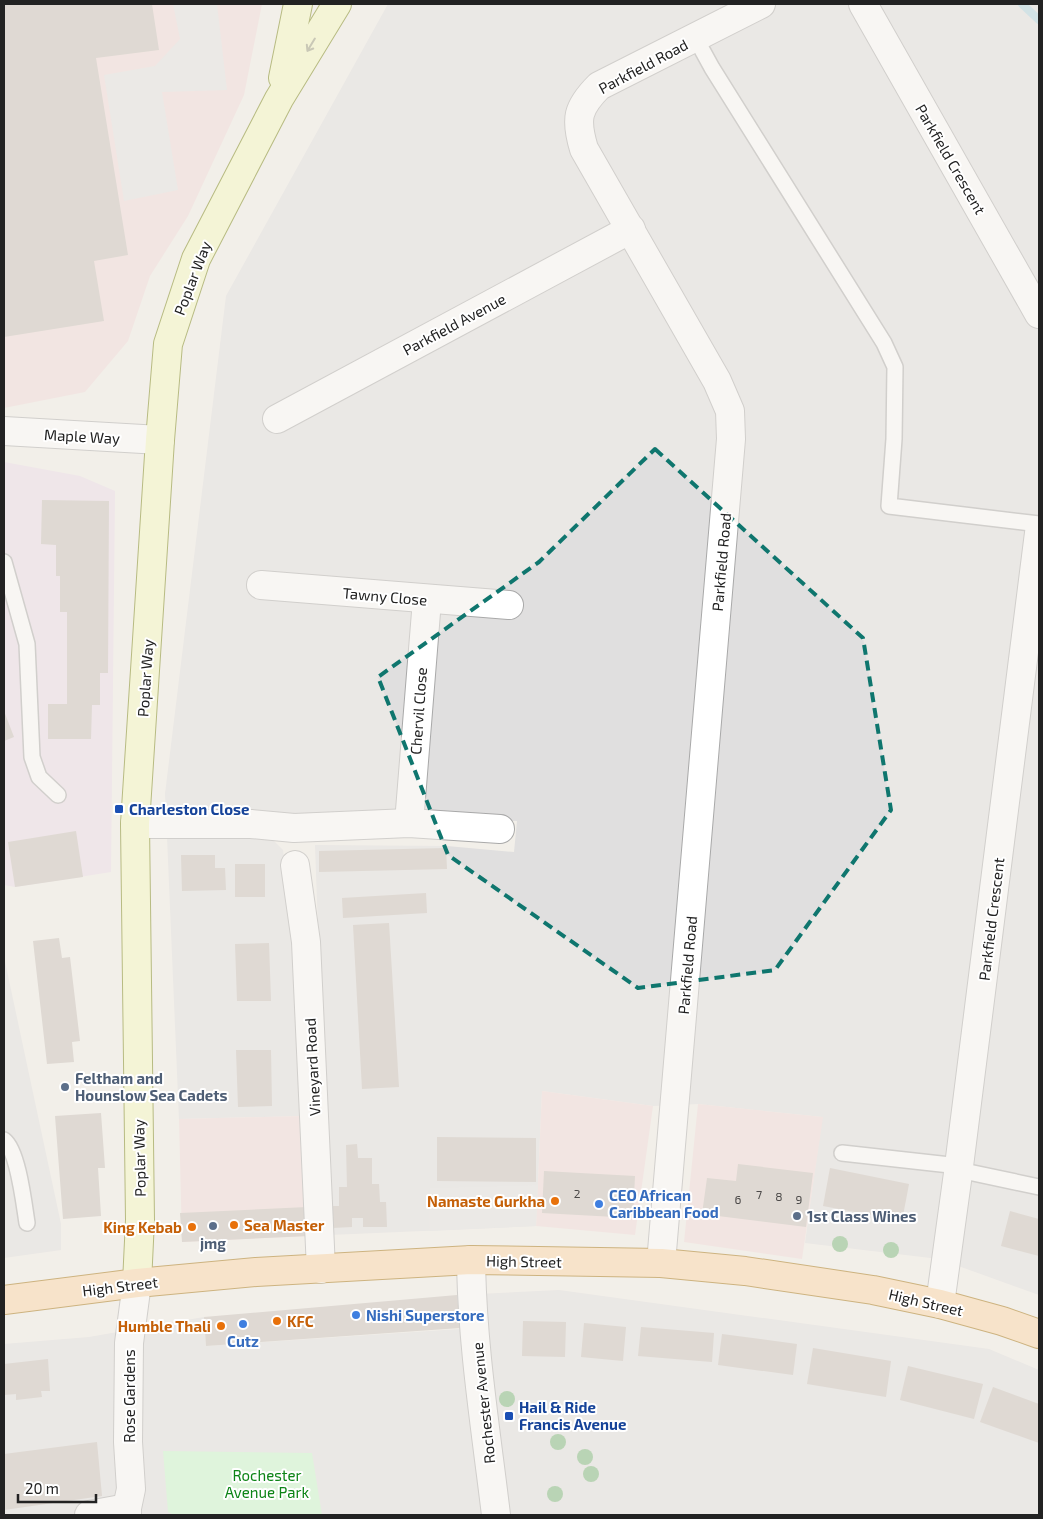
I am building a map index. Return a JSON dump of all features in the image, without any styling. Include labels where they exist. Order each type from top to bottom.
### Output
[{"type":"main road","name":"High Street","points":[[4,1300],[137,1283],[256,1272],[471,1260],[662,1263],[745,1272],[873,1290],[940,1304],[1002,1321],[1039,1334]]},
{"type":"street","name":"Poplar Way","points":[[279,99],[298,4]]},
{"type":"street","name":"Poplar Way","points":[[137,1283],[140,1220],[135,824],[168,344],[196,259],[279,99],[337,4]]},
{"type":"street","name":"Parkfield Road","points":[[662,1263],[731,439],[730,410],[717,381],[584,149],[579,131],[579,113],[587,98],[599,86],[761,4]]},
{"type":"street","name":"Parkfield Crescent","points":[[863,4],[1039,314]]},
{"type":"street","name":"Parkfield Avenue","points":[[277,419],[631,229]]},
{"type":"street","name":"Maple Way","points":[[4,431],[160,440]]},
{"type":"street","name":"Parkfield Crescent","points":[[940,1304],[959,1168],[1039,533]]},
{"type":"street","name":"Tawny Close","points":[[261,585],[509,606]]},
{"type":"street","name":"Chervil Close","points":[[409,823],[427,600]]},
{"type":"street","points":[[135,824],[251,824],[294,828],[409,823],[500,829]]},
{"type":"street","name":"Vineyard Road","points":[[295,865],[306,942],[321,1269]]},
{"type":"street","name":"Rochester Avenue","points":[[471,1260],[471,1291],[496,1515]]},
{"type":"street","name":"Rose Gardens","points":[[89,1515],[127,1512],[131,1489],[128,1442],[129,1343],[137,1283]]},
{"type":"lane","points":[[695,37],[712,68],[884,343],[895,367],[894,439],[889,506],[1039,524]]},
{"type":"lane","points":[[4,562],[27,644],[32,757],[39,777],[58,796]]},
{"type":"lane","points":[[4,1140],[7,1142],[15,1158],[27,1222]]},
{"type":"lane","points":[[842,1153],[959,1168],[1039,1187]]},
{"type":"highlighted area","points":[[655,449],[863,638],[891,810],[775,970],[638,988],[448,855],[378,677],[539,562]]},
{"type":"shaded area","points":[[4,4],[262,4],[244,95],[188,216],[150,276],[128,341],[85,392],[4,408]]},
{"type":"shaded area","points":[[173,4],[217,4],[227,90],[162,92],[178,190],[124,201],[104,75],[155,66],[180,39]]},
{"type":"shaded area","points":[[388,4],[1039,4],[1039,1295],[939,1259],[805,1243],[822,1117],[698,1104],[653,1106],[542,1091],[536,1226],[329,1235],[315,845],[447,846],[514,852],[517,821],[166,814],[165,794],[226,296]]},
{"type":"shaded area","points":[[4,462],[80,476],[115,491],[111,872],[15,887],[4,885]]},
{"type":"shaded area","points":[[167,836],[271,838],[283,850],[294,939],[302,1116],[179,1119]]},
{"type":"shaded area","points":[[4,957],[61,1224],[61,1250],[4,1258]]},
{"type":"shaded area","points":[[542,1091],[653,1106],[635,1235],[536,1226]]},
{"type":"shaded area","points":[[698,1104],[823,1117],[802,1259],[684,1242]]},
{"type":"shaded area","points":[[302,1116],[309,1236],[182,1242],[179,1119]]},
{"type":"shaded area","points":[[538,1185],[536,1226],[429,1231],[430,1188]]},
{"type":"shaded area","points":[[559,1290],[989,1349],[1039,1370],[1039,1515],[4,1515],[4,1344],[89,1337],[204,1317],[206,1346],[459,1329],[457,1295]]},
{"type":"green space","name":"Rochester Avenue Park","points":[[163,1451],[312,1453],[322,1515],[174,1515],[168,1512]]},
{"type":"building","points":[[4,4],[152,4],[159,50],[96,58],[128,255],[94,261],[104,321],[4,337]]},
{"type":"building","points":[[42,500],[109,501],[108,673],[100,673],[100,705],[92,705],[91,739],[48,739],[48,704],[67,704],[67,612],[60,612],[60,576],[56,576],[56,545],[41,544]]},
{"type":"building","points":[[4,711],[14,737],[4,741]]},
{"type":"building","points":[[76,831],[83,877],[15,887],[8,842]]},
{"type":"building","points":[[446,848],[447,869],[319,872],[319,851]]},
{"type":"building","points":[[181,855],[215,855],[215,868],[225,868],[226,890],[182,891]]},
{"type":"building","points":[[235,864],[265,864],[265,897],[235,897]]},
{"type":"building","points":[[426,893],[427,913],[343,918],[342,898]]},
{"type":"building","points":[[389,923],[399,1087],[362,1089],[353,925]]},
{"type":"building","points":[[59,938],[62,958],[70,957],[80,1041],[72,1042],[74,1062],[47,1064],[33,941]]},
{"type":"building","points":[[269,943],[271,1001],[237,1001],[235,944]]},
{"type":"building","points":[[236,1050],[271,1050],[272,1106],[238,1107]]},
{"type":"building","points":[[101,1113],[105,1168],[98,1168],[101,1216],[63,1219],[55,1116]]},
{"type":"building","points":[[437,1137],[536,1138],[536,1182],[437,1181]]},
{"type":"building","points":[[357,1144],[358,1158],[372,1158],[372,1184],[379,1184],[380,1202],[386,1202],[387,1227],[363,1227],[363,1218],[352,1218],[352,1227],[332,1228],[331,1206],[339,1206],[339,1187],[347,1187],[346,1145]]},
{"type":"building","points":[[738,1164],[813,1173],[806,1227],[702,1214],[707,1178],[736,1181]]},
{"type":"building","points":[[830,1168],[909,1184],[902,1221],[823,1206]]},
{"type":"building","points":[[544,1171],[635,1176],[633,1218],[542,1213]]},
{"type":"building","points":[[307,1207],[309,1236],[182,1242],[180,1213]]},
{"type":"building","points":[[1010,1211],[1039,1219],[1039,1256],[1001,1246]]},
{"type":"building","points":[[457,1295],[460,1328],[206,1346],[204,1317]]},
{"type":"building","points":[[523,1321],[566,1322],[565,1357],[522,1356]]},
{"type":"building","points":[[584,1323],[626,1327],[623,1361],[581,1357]]},
{"type":"building","points":[[641,1327],[714,1333],[712,1362],[638,1356]]},
{"type":"building","points":[[722,1334],[797,1344],[793,1375],[718,1365]]},
{"type":"building","points":[[813,1348],[891,1361],[886,1397],[807,1384]]},
{"type":"building","points":[[48,1359],[50,1391],[41,1391],[42,1397],[16,1400],[16,1394],[4,1395],[4,1364]]},
{"type":"building","points":[[908,1366],[983,1384],[974,1419],[900,1400]]},
{"type":"building","points":[[993,1387],[1039,1404],[1039,1443],[980,1422]]},
{"type":"building","points":[[97,1442],[102,1496],[4,1510],[4,1454]]},
{"type":"waterway","points":[[1022,4],[1039,20]]},
{"type":"place","name":"Charleston Close","points":[[119,809]]},
{"type":"place","name":"Feltham and Hounslow Sea Cadets","points":[[65,1087]]},
{"type":"place","name":"Namaste Gurkha","points":[[555,1201]]},
{"type":"place","name":"CEO African Caribbean Food","points":[[599,1204]]},
{"type":"place","name":"1st Class Wines","points":[[797,1216]]},
{"type":"place","name":"Sea Master","points":[[234,1225]]},
{"type":"place","name":"jmg","points":[[213,1226]]},
{"type":"place","name":"King Kebab","points":[[192,1227]]},
{"type":"place","name":"Nishi Superstore","points":[[356,1315]]},
{"type":"place","name":"KFC","points":[[277,1321]]},
{"type":"place","name":"Cutz","points":[[243,1324]]},
{"type":"place","name":"Humble Thali","points":[[221,1326]]},
{"type":"place","name":"Hail & Ride Francis Avenue","points":[[509,1416]]}]
